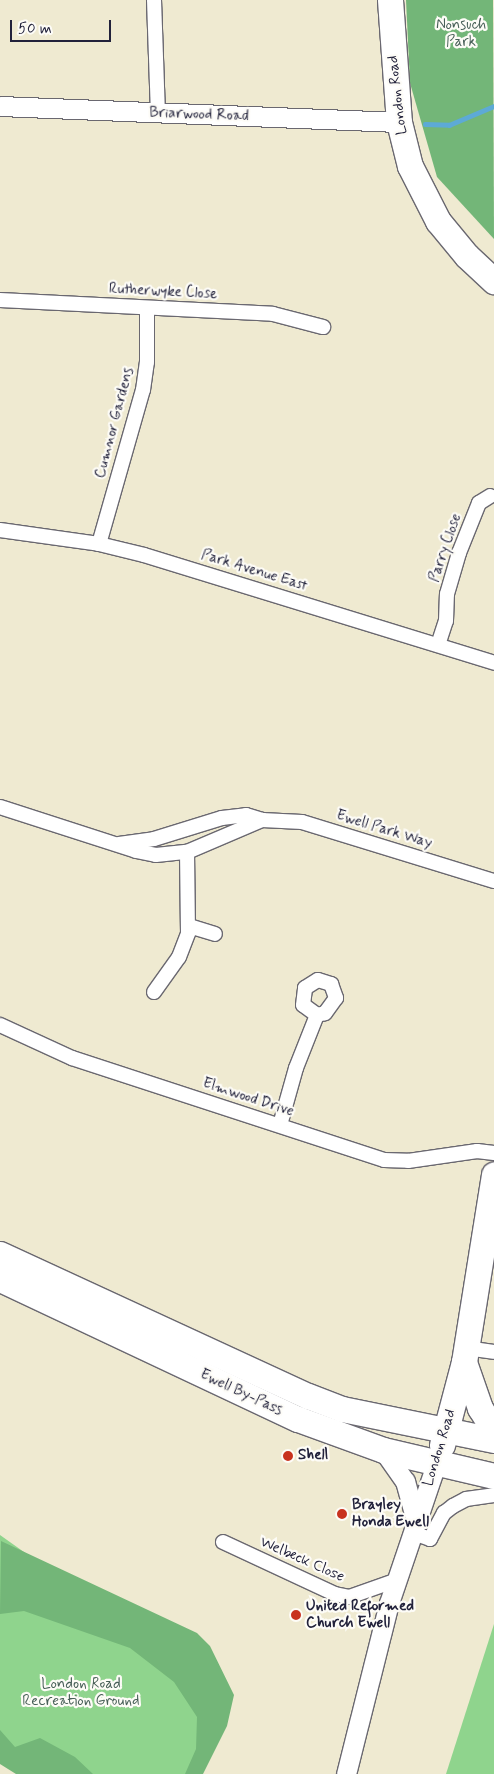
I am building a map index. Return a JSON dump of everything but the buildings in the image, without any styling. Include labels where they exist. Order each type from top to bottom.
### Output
[{"type":"highway","name":"London Road","points":[[390,0],[399,122],[410,166],[422,194],[467,256],[494,281]]},
{"type":"highway","name":"London Road","points":[[436,1464],[447,1430],[465,1355],[494,1174]]},
{"type":"highway","name":"Ewell By-Pass","points":[[0,1254],[308,1396],[345,1410],[494,1440]]},
{"type":"highway","name":"Ewell By-Pass","points":[[0,1278],[298,1419],[383,1450],[436,1464],[494,1476]]},
{"type":"highway","points":[[465,1355],[480,1408],[494,1430]]},
{"type":"highway","points":[[345,1410],[368,1428],[428,1448],[436,1464]]},
{"type":"highway","points":[[447,1430],[453,1449],[494,1458]]},
{"type":"street","points":[[154,0],[158,114]]},
{"type":"street","name":"Briarwood Road","points":[[0,106],[158,114],[399,122]]},
{"type":"street","name":"Rutherwyke Close","points":[[0,300],[273,314],[323,327]]},
{"type":"street","name":"Cumnor Gardens","points":[[99,544],[143,390],[147,362],[148,308]]},
{"type":"street","name":"Parry Close","points":[[438,646],[446,621],[447,594],[460,553],[479,503],[490,496]]},
{"type":"street","name":"Park Avenue East","points":[[0,530],[99,544],[494,663]]},
{"type":"street","name":"Ewell Park Way","points":[[0,807],[114,844],[156,854],[187,852],[262,820]]},
{"type":"street","name":"Ewell Park Way","points":[[114,844],[162,837],[222,818],[246,815],[262,820],[302,822],[494,882]]},
{"type":"street","points":[[154,992],[179,956],[189,926],[187,852]]},
{"type":"street","points":[[189,926],[215,934]]},
{"type":"street","points":[[280,1125],[316,1015]]},
{"type":"street","name":"Elmwood Drive","points":[[0,1025],[72,1058],[384,1160],[408,1161],[476,1150],[494,1153]]},
{"type":"street","points":[[465,1355],[494,1352]]},
{"type":"street","points":[[383,1450],[405,1481],[414,1527],[430,1539],[444,1514],[453,1506],[466,1499],[494,1495]]},
{"type":"street","name":"London Road","points":[[346,1774],[397,1580],[436,1464]]},
{"type":"street","name":"Welbeck Close","points":[[223,1542],[335,1594],[349,1596],[397,1580]]},
{"type":"green space","name":"Nonsuch Park","points":[[406,0],[493,0],[494,239],[437,177],[410,83]]},
{"type":"green space","name":"London Road Recreation Ground","points":[[0,1535],[172,1657],[224,1715],[198,1774],[20,1774],[0,1762]]},
{"type":"green space","points":[[1,1541],[197,1633],[210,1646],[234,1695],[227,1726],[203,1774],[185,1774],[196,1749],[197,1717],[174,1682],[130,1648],[24,1611],[0,1614]]},
{"type":"green space","points":[[494,1624],[494,1774],[446,1774]]},
{"type":"green space","points":[[0,1730],[15,1747],[40,1738],[75,1757],[93,1774],[16,1774],[0,1764]]},
{"type":"waterway","points":[[425,124],[449,125],[494,106]]},
{"type":"place","name":"Shell","points":[[288,1456]]},
{"type":"place","name":"Brayley Honda Ewell","points":[[342,1514]]},
{"type":"place","name":"United Reformed Church Ewell","points":[[296,1615]]}]
